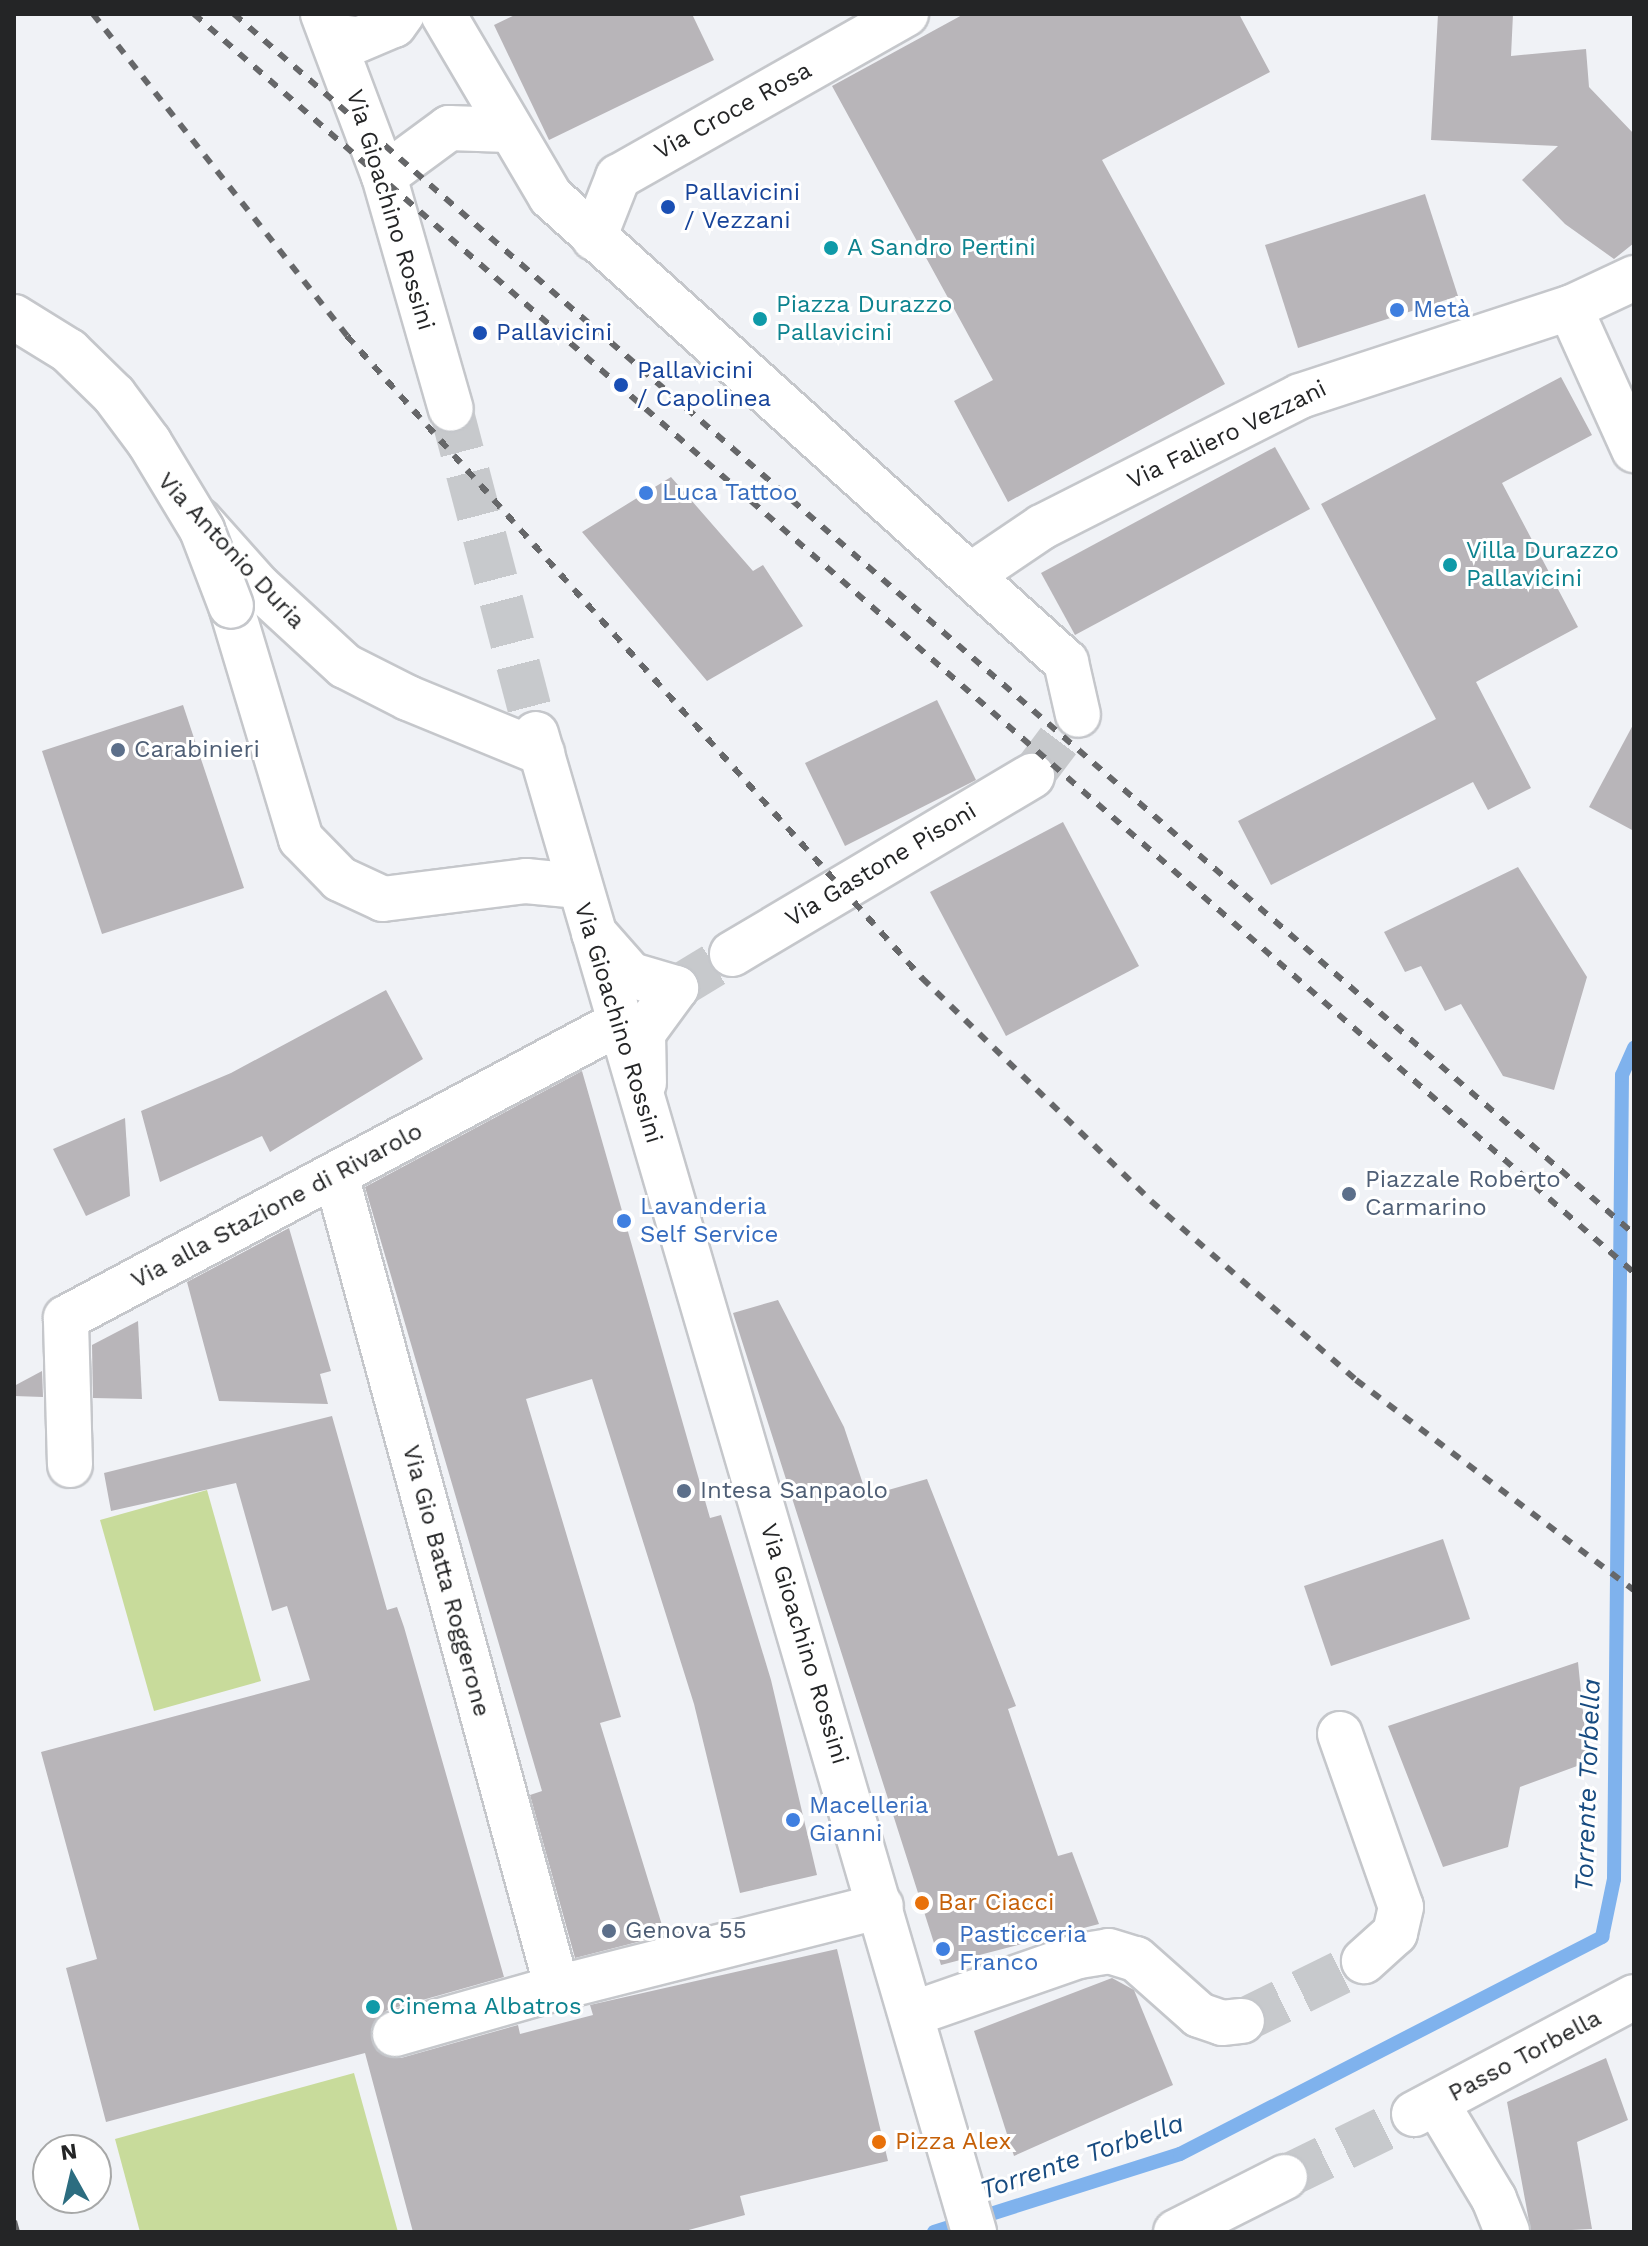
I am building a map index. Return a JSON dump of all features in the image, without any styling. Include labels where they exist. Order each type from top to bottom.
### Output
[{"type":"street","points":[[328,25],[358,40],[394,25],[402,14]]},
{"type":"street","points":[[443,14],[508,130],[551,197],[1066,662],[1078,715]]},
{"type":"street","name":"Via Croce Rosa","points":[[594,238],[618,177],[906,14]]},
{"type":"street","name":"Via Gioachino Rossini","points":[[328,25],[384,176],[451,409]]},
{"type":"street","points":[[384,176],[449,128],[508,130]]},
{"type":"street","name":"Via Faliero Vezzani","points":[[971,575],[1042,527],[1300,396],[1570,308],[1634,278]]},
{"type":"street","name":"Via Antonio Duria","points":[[14,304],[259,587],[345,666],[408,698],[539,744]]},
{"type":"street","points":[[1570,308],[1634,450]]},
{"type":"street","points":[[14,317],[69,351],[114,395],[149,442],[202,530],[231,606],[301,839],[340,879],[383,899],[526,881],[577,886]]},
{"type":"street","name":"Via Gioachino Rossini","points":[[539,744],[617,1024],[881,1906],[974,2232]]},
{"type":"street","name":"Via Gastone Pisoni","points":[[732,954],[1032,776]]},
{"type":"street","points":[[590,929],[631,975],[676,988],[643,1033],[644,1108]]},
{"type":"street","name":"Via alla Stazione di Rivarolo","points":[[70,1465],[66,1318],[617,1024]]},
{"type":"street","name":"Via Gio Batta Roggerone","points":[[336,1175],[557,1988]]},
{"type":"street","points":[[1340,1734],[1401,1907],[1395,1933],[1364,1961]]},
{"type":"street","points":[[395,2034],[557,1988],[881,1906]]},
{"type":"street","points":[[912,2014],[1079,1956],[1109,1951],[1136,1959],[1199,2015],[1222,2023],[1242,2021]]},
{"type":"street","name":"Passo Torbella","points":[[1507,2232],[1494,2199],[1426,2109],[1634,1997]]},
{"type":"street","points":[[1176,2232],[1285,2177]]},
{"type":"green space","points":[[207,1490],[261,1681],[154,1711],[100,1520]]},
{"type":"green space","points":[[354,2073],[398,2232],[140,2232],[115,2139]]},
{"type":"building","points":[[517,14],[692,14],[714,60],[549,140],[494,25]]},
{"type":"building","points":[[964,14],[1239,14],[1270,72],[1102,160],[1225,384],[1008,502],[954,401],[993,380],[832,86]]},
{"type":"building","points":[[1438,14],[1513,14],[1511,56],[1586,49],[1589,87],[1634,134],[1634,243],[1614,259],[1565,224],[1522,180],[1558,146],[1431,140]]},
{"type":"building","points":[[1425,194],[1458,296],[1298,348],[1265,245]]},
{"type":"building","name":"Villa Durazzo Pallavicini","points":[[1561,377],[1592,435],[1502,483],[1578,627],[1476,682],[1531,788],[1488,810],[1473,782],[1271,885],[1238,821],[1436,719],[1321,504]]},
{"type":"building","points":[[1275,447],[1310,509],[1075,635],[1041,573]]},
{"type":"building","points":[[671,477],[753,571],[763,565],[803,626],[707,681],[582,532]]},
{"type":"building","points":[[937,700],[976,780],[845,846],[805,763]]},
{"type":"building","points":[[183,705],[244,888],[102,934],[42,751]]},
{"type":"building","points":[[1634,723],[1634,831],[1589,807]]},
{"type":"building","points":[[1063,822],[1139,966],[1006,1036],[930,892]]},
{"type":"building","points":[[1518,867],[1587,977],[1554,1090],[1503,1076],[1461,1004],[1445,1011],[1421,966],[1405,972],[1384,932]]},
{"type":"building","points":[[386,990],[423,1059],[270,1152],[262,1136],[160,1182],[141,1111],[231,1073]]},
{"type":"building","points":[[582,1071],[710,1518],[721,1515],[771,1680],[817,1875],[740,1893],[694,1704],[592,1379],[526,1399],[621,1717],[600,1723],[665,1935],[575,1958],[530,1795],[542,1791],[365,1187]]},
{"type":"building","points":[[125,1118],[130,1196],[86,1216],[53,1149]]},
{"type":"building","points":[[289,1228],[331,1371],[320,1374],[328,1404],[219,1401],[187,1282]]},
{"type":"building","points":[[778,1300],[844,1427],[867,1496],[927,1479],[1016,1706],[1008,1709],[1058,1856],[1072,1852],[1099,1924],[941,1965],[733,1313]]},
{"type":"building","points":[[138,1321],[142,1399],[93,1398],[92,1345]]},
{"type":"building","points":[[42,1371],[43,1397],[14,1396],[14,1386]]},
{"type":"building","points":[[332,1416],[387,1610],[397,1607],[404,1627],[504,1977],[387,2010],[371,2029],[377,2051],[401,2058],[518,2025],[520,2034],[593,2015],[590,2005],[837,1949],[888,2161],[740,2196],[745,2215],[681,2232],[413,2232],[365,2053],[106,2122],[66,1968],[97,1959],[41,1752],[310,1680],[287,1606],[272,1611],[236,1483],[111,1511],[104,1473]]},
{"type":"building","points":[[1443,1539],[1470,1619],[1331,1666],[1304,1586]]},
{"type":"building","points":[[1578,1662],[1588,1762],[1520,1787],[1508,1847],[1443,1867],[1388,1726]]},
{"type":"building","points":[[1112,1978],[1134,1990],[1173,2085],[1014,2156],[974,2031]]},
{"type":"building","points":[[1606,2058],[1628,2120],[1577,2142],[1592,2229],[1531,2232],[1507,2102]]},
{"type":"waterway","name":"Torrente Torbella","points":[[934,2232],[1180,2154],[1602,1937],[1614,1879],[1622,1075],[1634,1048]]},
{"type":"tunnel","points":[[451,409],[536,734]]},
{"type":"tunnel","points":[[1032,776],[1078,715]]},
{"type":"tunnel","points":[[676,988],[732,954]]},
{"type":"tunnel","points":[[1242,2021],[1364,1961]]},
{"type":"tunnel","points":[[1285,2177],[1414,2114]]},
{"type":"railway","points":[[93,14],[347,336],[922,978],[1151,1201],[1356,1380],[1634,1590]]},
{"type":"railway","points":[[194,14],[1634,1273]]},
{"type":"railway","points":[[234,14],[1634,1234]]},
{"type":"railway","points":[[14,2221],[17,2232]]},
{"type":"place","name":"Pallavicini / Vezzani","points":[[668,207]]},
{"type":"place","name":"A Sandro Pertini","points":[[831,248]]},
{"type":"place","name":"Metà","points":[[1397,310]]},
{"type":"place","name":"Piazza Durazzo Pallavicini","points":[[760,319]]},
{"type":"place","name":"Pallavicini","points":[[480,333]]},
{"type":"place","name":"Pallavicini / Capolinea","points":[[621,385]]},
{"type":"place","name":"Luca Tattoo","points":[[646,493]]},
{"type":"place","name":"Villa Durazzo Pallavicini","points":[[1450,565]]},
{"type":"place","name":"Carabinieri","points":[[118,750]]},
{"type":"place","name":"Piazzale Roberto Carmarino","points":[[1349,1194]]},
{"type":"place","name":"Lavanderia Self Service","points":[[624,1221]]},
{"type":"place","name":"Intesa Sanpaolo","points":[[684,1491]]},
{"type":"place","name":"Macelleria Gianni","points":[[793,1820]]},
{"type":"place","name":"Bar Ciacci","points":[[922,1903]]},
{"type":"place","name":"Genova 55","points":[[609,1931]]},
{"type":"place","name":"Pasticceria Franco","points":[[943,1949]]},
{"type":"place","name":"Cinema Albatros","points":[[373,2007]]},
{"type":"place","name":"Pizza Alex","points":[[879,2142]]}]
